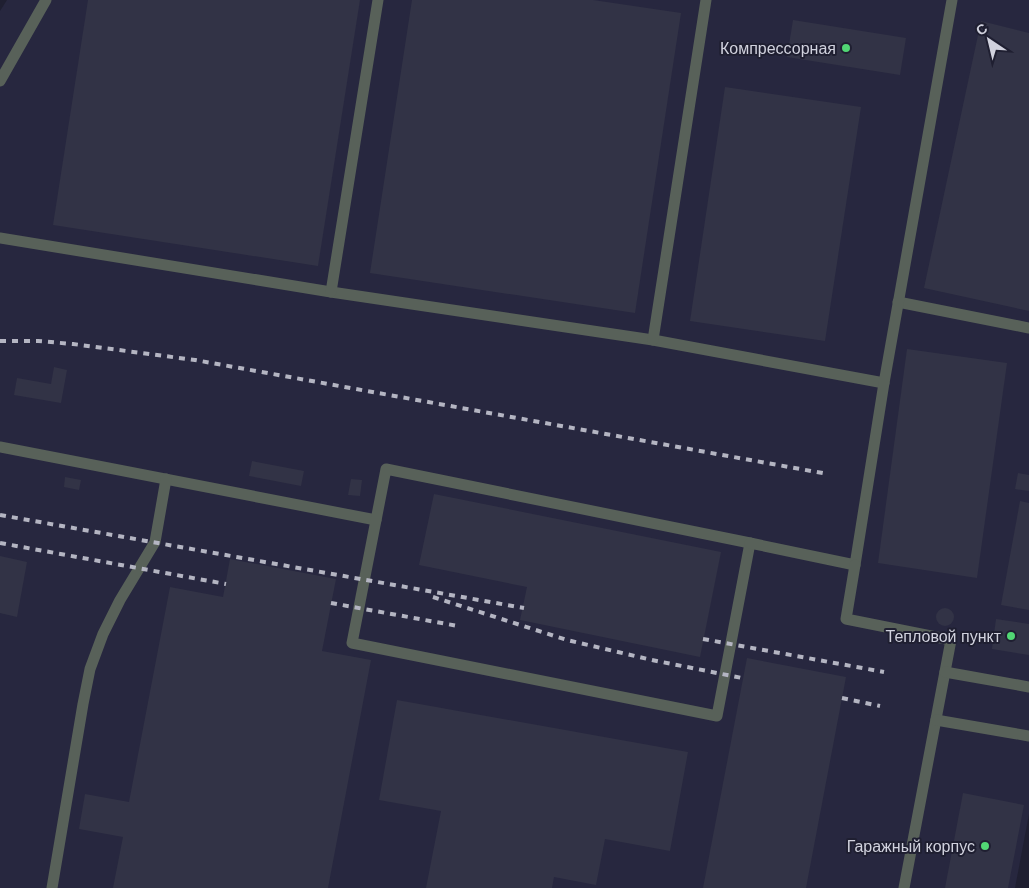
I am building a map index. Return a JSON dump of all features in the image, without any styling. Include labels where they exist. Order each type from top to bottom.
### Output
[{"type":"lane","points":[[0,81],[46,0]]},
{"type":"lane","points":[[331,292],[378,0]]},
{"type":"lane","points":[[652,340],[706,0]]},
{"type":"lane","points":[[904,888],[951,640],[846,619],[884,383],[952,0]]},
{"type":"lane","points":[[0,238],[331,292],[652,340],[884,383]]},
{"type":"lane","points":[[898,302],[1029,328]]},
{"type":"lane","points":[[0,447],[376,520]]},
{"type":"lane","points":[[750,544],[717,716],[352,643],[386,469],[854,565]]},
{"type":"lane","points":[[52,888],[90,669],[102,634],[155,542],[166,479]]},
{"type":"lane","points":[[945,672],[1029,687]]},
{"type":"lane","points":[[936,720],[1029,736]]},
{"type":"shaded area","points":[[7,0],[1029,0],[1029,814],[1015,888],[0,888],[0,11]]},
{"type":"building","points":[[88,0],[360,0],[318,266],[53,225]]},
{"type":"building","points":[[412,0],[593,0],[681,13],[635,313],[370,273]]},
{"type":"building","name":"Компрессорная","points":[[793,20],[906,38],[900,75],[787,57]]},
{"type":"building","points":[[981,21],[1029,33],[1029,311],[924,288]]},
{"type":"building","points":[[725,87],[861,107],[825,341],[690,321]]},
{"type":"building","points":[[907,349],[1007,363],[977,578],[878,563]]},
{"type":"building","points":[[54,367],[67,370],[61,403],[14,395],[17,378],[51,384]]},
{"type":"building","points":[[252,461],[304,471],[301,486],[249,476]]},
{"type":"building","points":[[1018,473],[1029,475],[1029,491],[1015,489]]},
{"type":"building","points":[[65,477],[81,480],[79,490],[64,487]]},
{"type":"building","points":[[351,479],[362,480],[360,496],[348,495]]},
{"type":"building","points":[[434,494],[721,552],[700,657],[520,620],[527,587],[419,565]]},
{"type":"building","points":[[1020,501],[1029,503],[1029,610],[1001,605]]},
{"type":"building","points":[[0,556],[27,562],[17,617],[0,613]]},
{"type":"building","points":[[230,559],[336,579],[322,651],[371,660],[328,888],[113,888],[123,837],[79,829],[85,794],[129,802],[170,587],[223,597]]},
{"type":"building","points":[[945,608],[951,611],[954,617],[951,623],[945,626],[939,623],[936,617],[939,611]]},
{"type":"building","name":"Тепловой пункт","points":[[996,619],[1029,624],[1029,655],[992,649]]},
{"type":"building","points":[[747,658],[846,677],[806,888],[703,888]]},
{"type":"building","points":[[397,700],[688,752],[670,851],[605,839],[596,885],[554,877],[552,888],[426,888],[441,811],[379,800]]},
{"type":"building","name":"Гаражный корпус","points":[[963,793],[1024,805],[1008,888],[945,888]]},
{"type":"railway","points":[[0,341],[38,341],[73,344],[195,360],[828,474]]},
{"type":"railway","points":[[0,515],[524,608]]},
{"type":"railway","points":[[0,543],[226,584]]},
{"type":"railway","points":[[433,597],[567,640],[652,660],[742,678]]},
{"type":"railway","points":[[331,603],[458,626]]},
{"type":"railway","points":[[703,639],[884,672]]},
{"type":"railway","points":[[842,698],[880,706]]},
{"type":"place","name":"Компрессорная","points":[[846,48]]},
{"type":"place","name":"Тепловой пункт","points":[[1011,636]]},
{"type":"place","name":"Гаражный корпус","points":[[985,846]]}]
